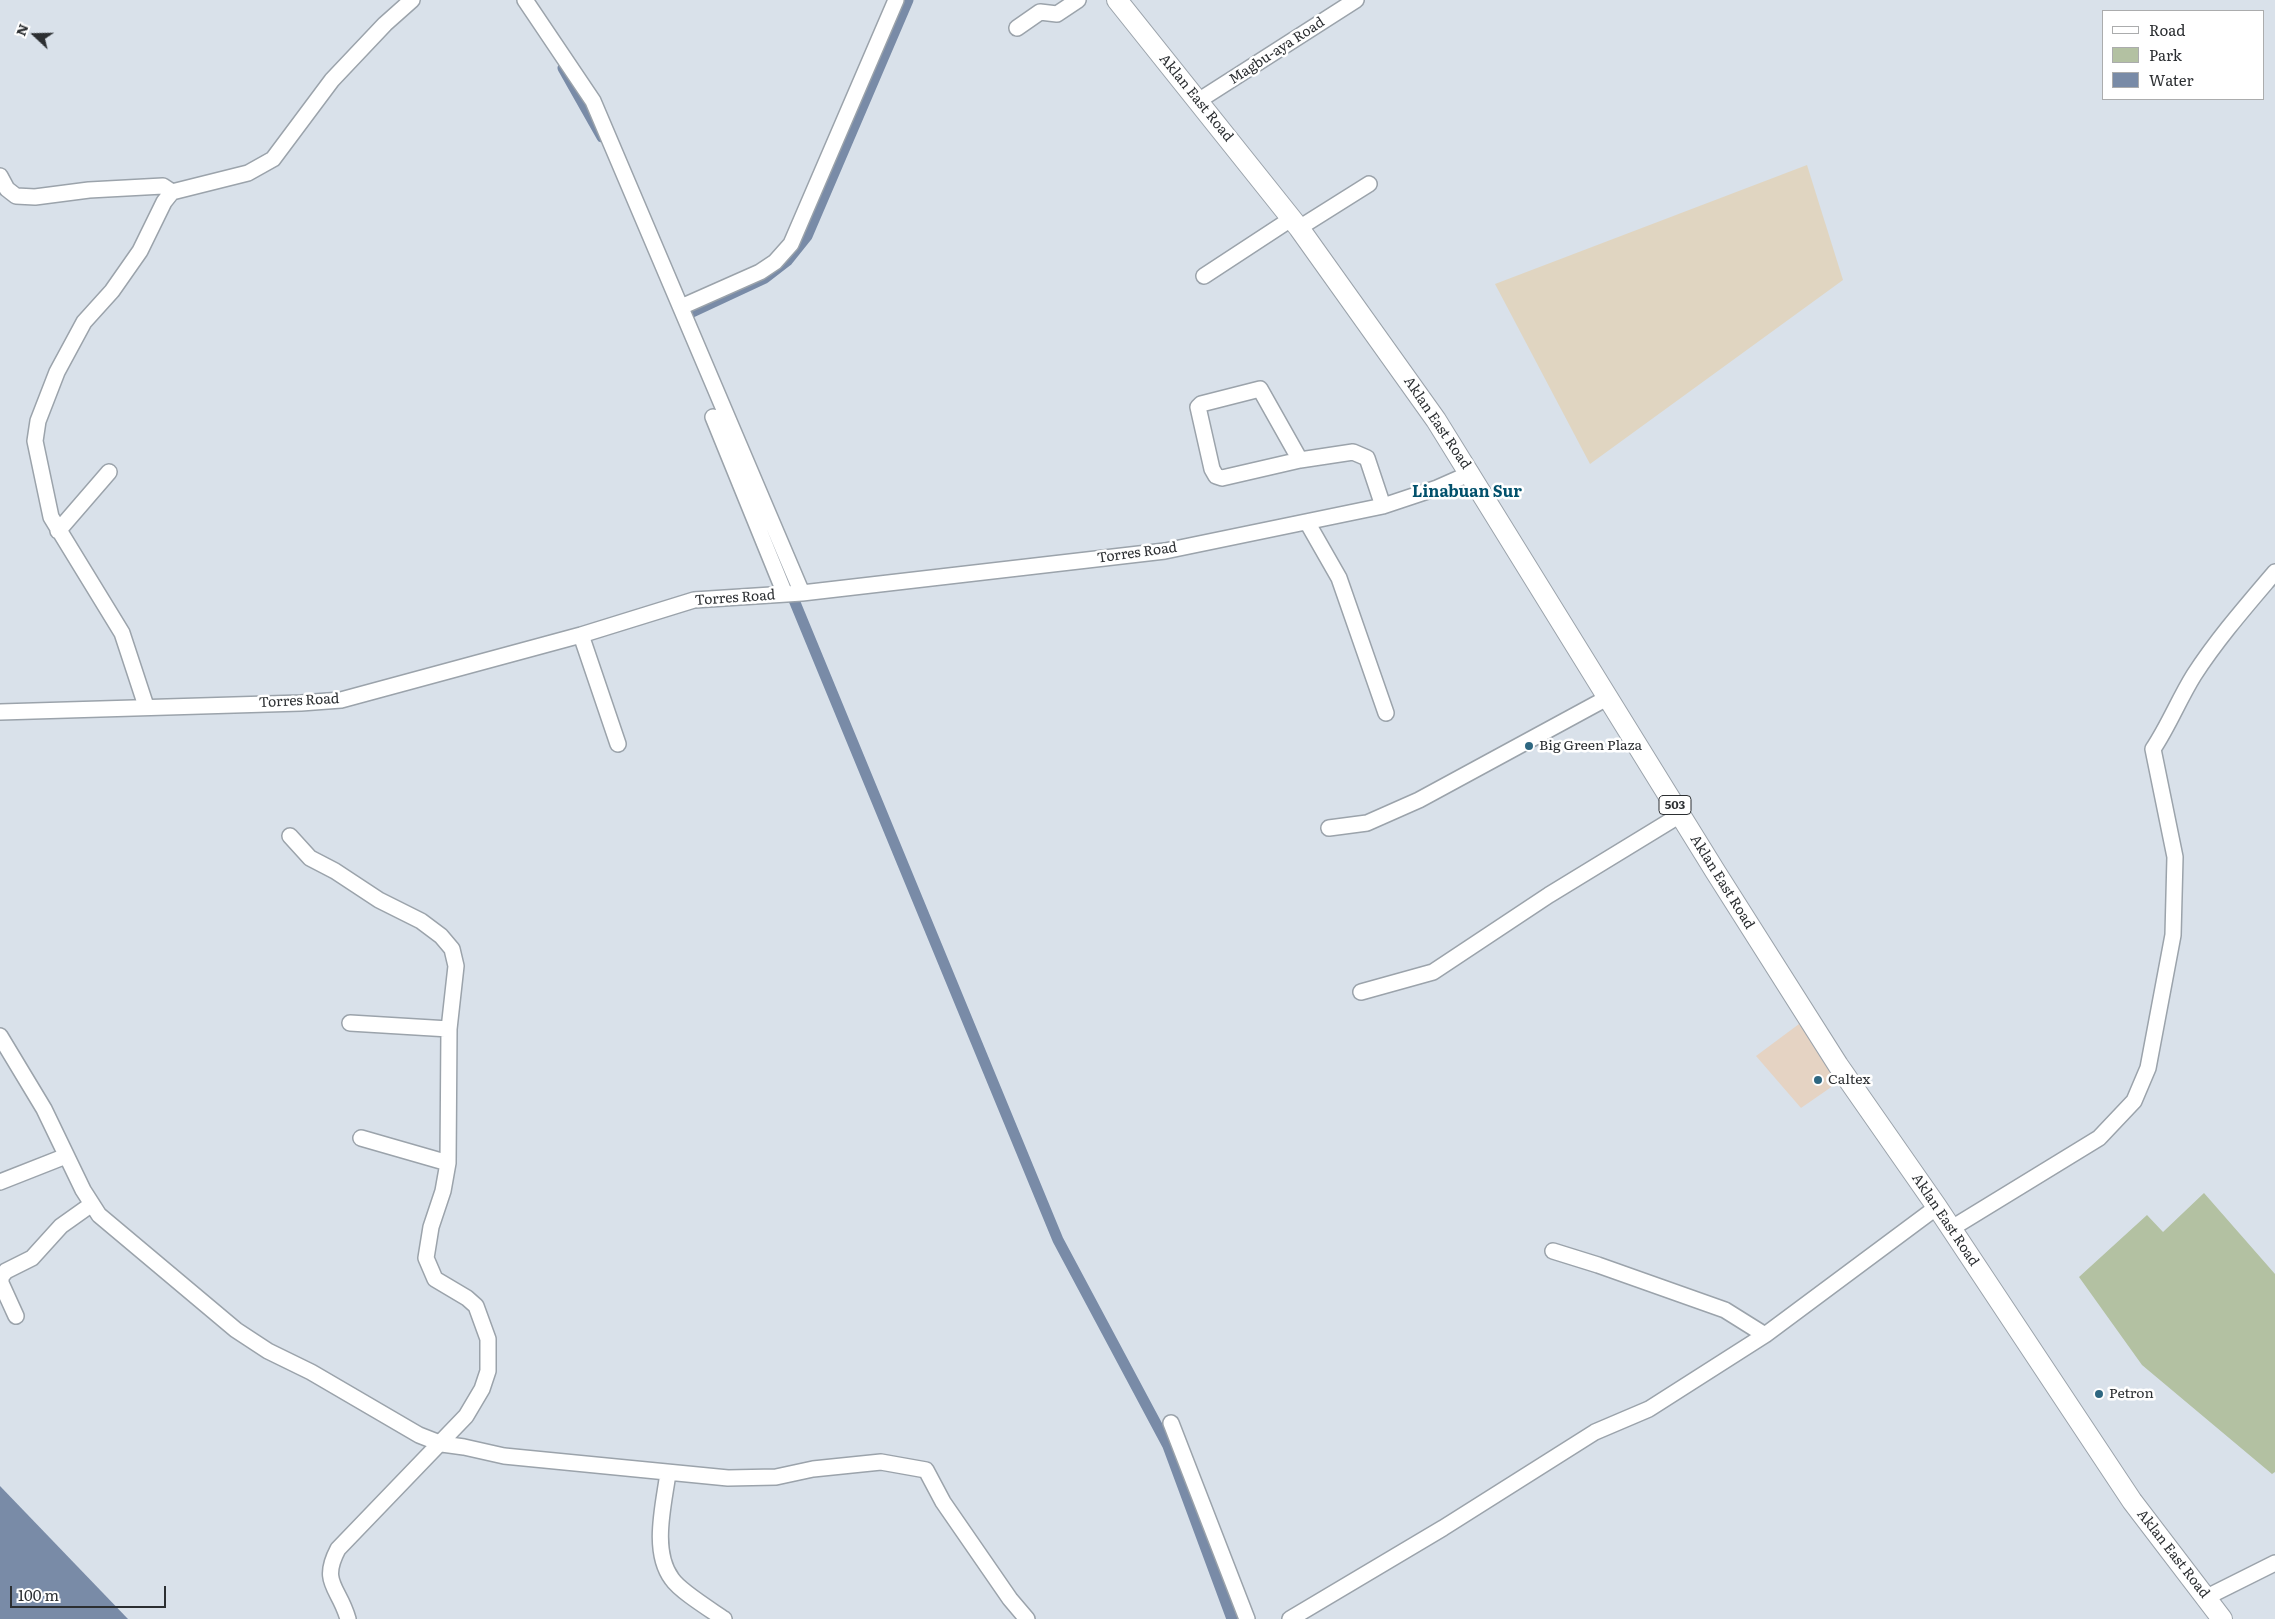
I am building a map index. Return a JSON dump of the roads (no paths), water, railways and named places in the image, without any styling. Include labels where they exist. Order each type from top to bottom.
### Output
[{"type":"main road","name":"Aklan East Road","points":[[1117,0],[1295,224],[1436,420],[1471,473],[1607,698],[1838,1065],[1938,1207],[2132,1500],[2222,1619]]},
{"type":"street","points":[[146,706],[122,634],[51,517],[35,441],[38,421],[57,372],[84,322],[112,291],[140,251],[164,202],[172,192],[248,173],[273,159],[332,80],[385,24],[412,0]]},
{"type":"street","points":[[525,0],[593,101],[681,307],[793,594]]},
{"type":"street","points":[[681,307],[760,272],[775,262],[791,244],[896,0]]},
{"type":"street","points":[[1017,28],[1040,12],[1057,14],[1078,0]]},
{"type":"street","name":"Magbu-aya Road","points":[[1198,101],[1356,0]]},
{"type":"street","points":[[0,176],[7,189],[16,196],[35,197],[89,190],[163,186],[172,192]]},
{"type":"street","points":[[1204,276],[1369,184]]},
{"type":"street","points":[[1300,460],[1260,389],[1201,404],[1198,407],[1212,469],[1216,476],[1222,478],[1300,460],[1353,452],[1362,454],[1367,458],[1383,506]]},
{"type":"street","points":[[712,418],[793,594]]},
{"type":"street","points":[[58,530],[109,472]]},
{"type":"street","name":"Torres Road","points":[[0,712],[13,713],[146,706],[301,703],[341,700],[581,635],[694,600],[793,594],[1165,551],[1383,506],[1437,488],[1471,473]]},
{"type":"street","points":[[1307,522],[1339,578],[1386,713]]},
{"type":"street","points":[[1952,1228],[2099,1138],[2134,1101],[2148,1068],[2173,935],[2175,857],[2153,749],[2169,726],[2193,677],[2235,618],[2275,572]]},
{"type":"street","points":[[581,635],[618,744]]},
{"type":"street","points":[[1329,828],[1367,823],[1419,800],[1607,698]]},
{"type":"street","points":[[1360,992],[1433,972],[1549,895],[1680,815]]},
{"type":"street","points":[[290,836],[310,858],[335,870],[379,900],[420,921],[441,936],[452,949],[456,966],[449,1029],[448,1163],[443,1191],[431,1227],[426,1258],[435,1279],[467,1298],[476,1306],[488,1339],[488,1371],[482,1388],[466,1416],[442,1444],[338,1549],[330,1564],[330,1579],[348,1619]]},
{"type":"street","points":[[350,1023],[449,1029]]},
{"type":"street","points":[[0,1036],[44,1109],[66,1156],[99,1215],[236,1330],[268,1350],[311,1372],[419,1435],[442,1444],[504,1456],[728,1478],[776,1477],[813,1469],[881,1462],[926,1470],[943,1502],[1010,1599],[1027,1619]]},
{"type":"street","points":[[361,1138],[448,1163]]},
{"type":"street","points":[[0,1182],[66,1156]]},
{"type":"street","points":[[16,1316],[1,1283],[1,1277],[6,1270],[32,1258],[61,1226],[92,1204]]},
{"type":"street","points":[[1290,1619],[1443,1528],[1595,1432],[1650,1409],[1765,1335],[1938,1207]]},
{"type":"street","points":[[1553,1251],[1725,1310],[1765,1335]]},
{"type":"street","points":[[1171,1423],[1247,1619]]},
{"type":"street","points":[[668,1473],[661,1547],[665,1565],[672,1580],[724,1619]]},
{"type":"street","points":[[2207,1597],[2275,1563]]},
{"type":"water","points":[[0,1486],[128,1619],[0,1619]]},
{"type":"waterway","points":[[690,313],[765,278],[787,261],[807,236],[908,0]]},
{"type":"waterway","points":[[563,68],[602,137]]},
{"type":"waterway","points":[[789,588],[1058,1240],[1168,1446],[1232,1619]]},
{"type":"place","name":"Big Green Plaza","points":[[1529,746]]},
{"type":"place","name":"Caltex","points":[[1818,1080]]},
{"type":"place","name":"Petron","points":[[2099,1394]]},
{"type":"district","name":"Linabuan Sur","points":[[1467,492]]}]
